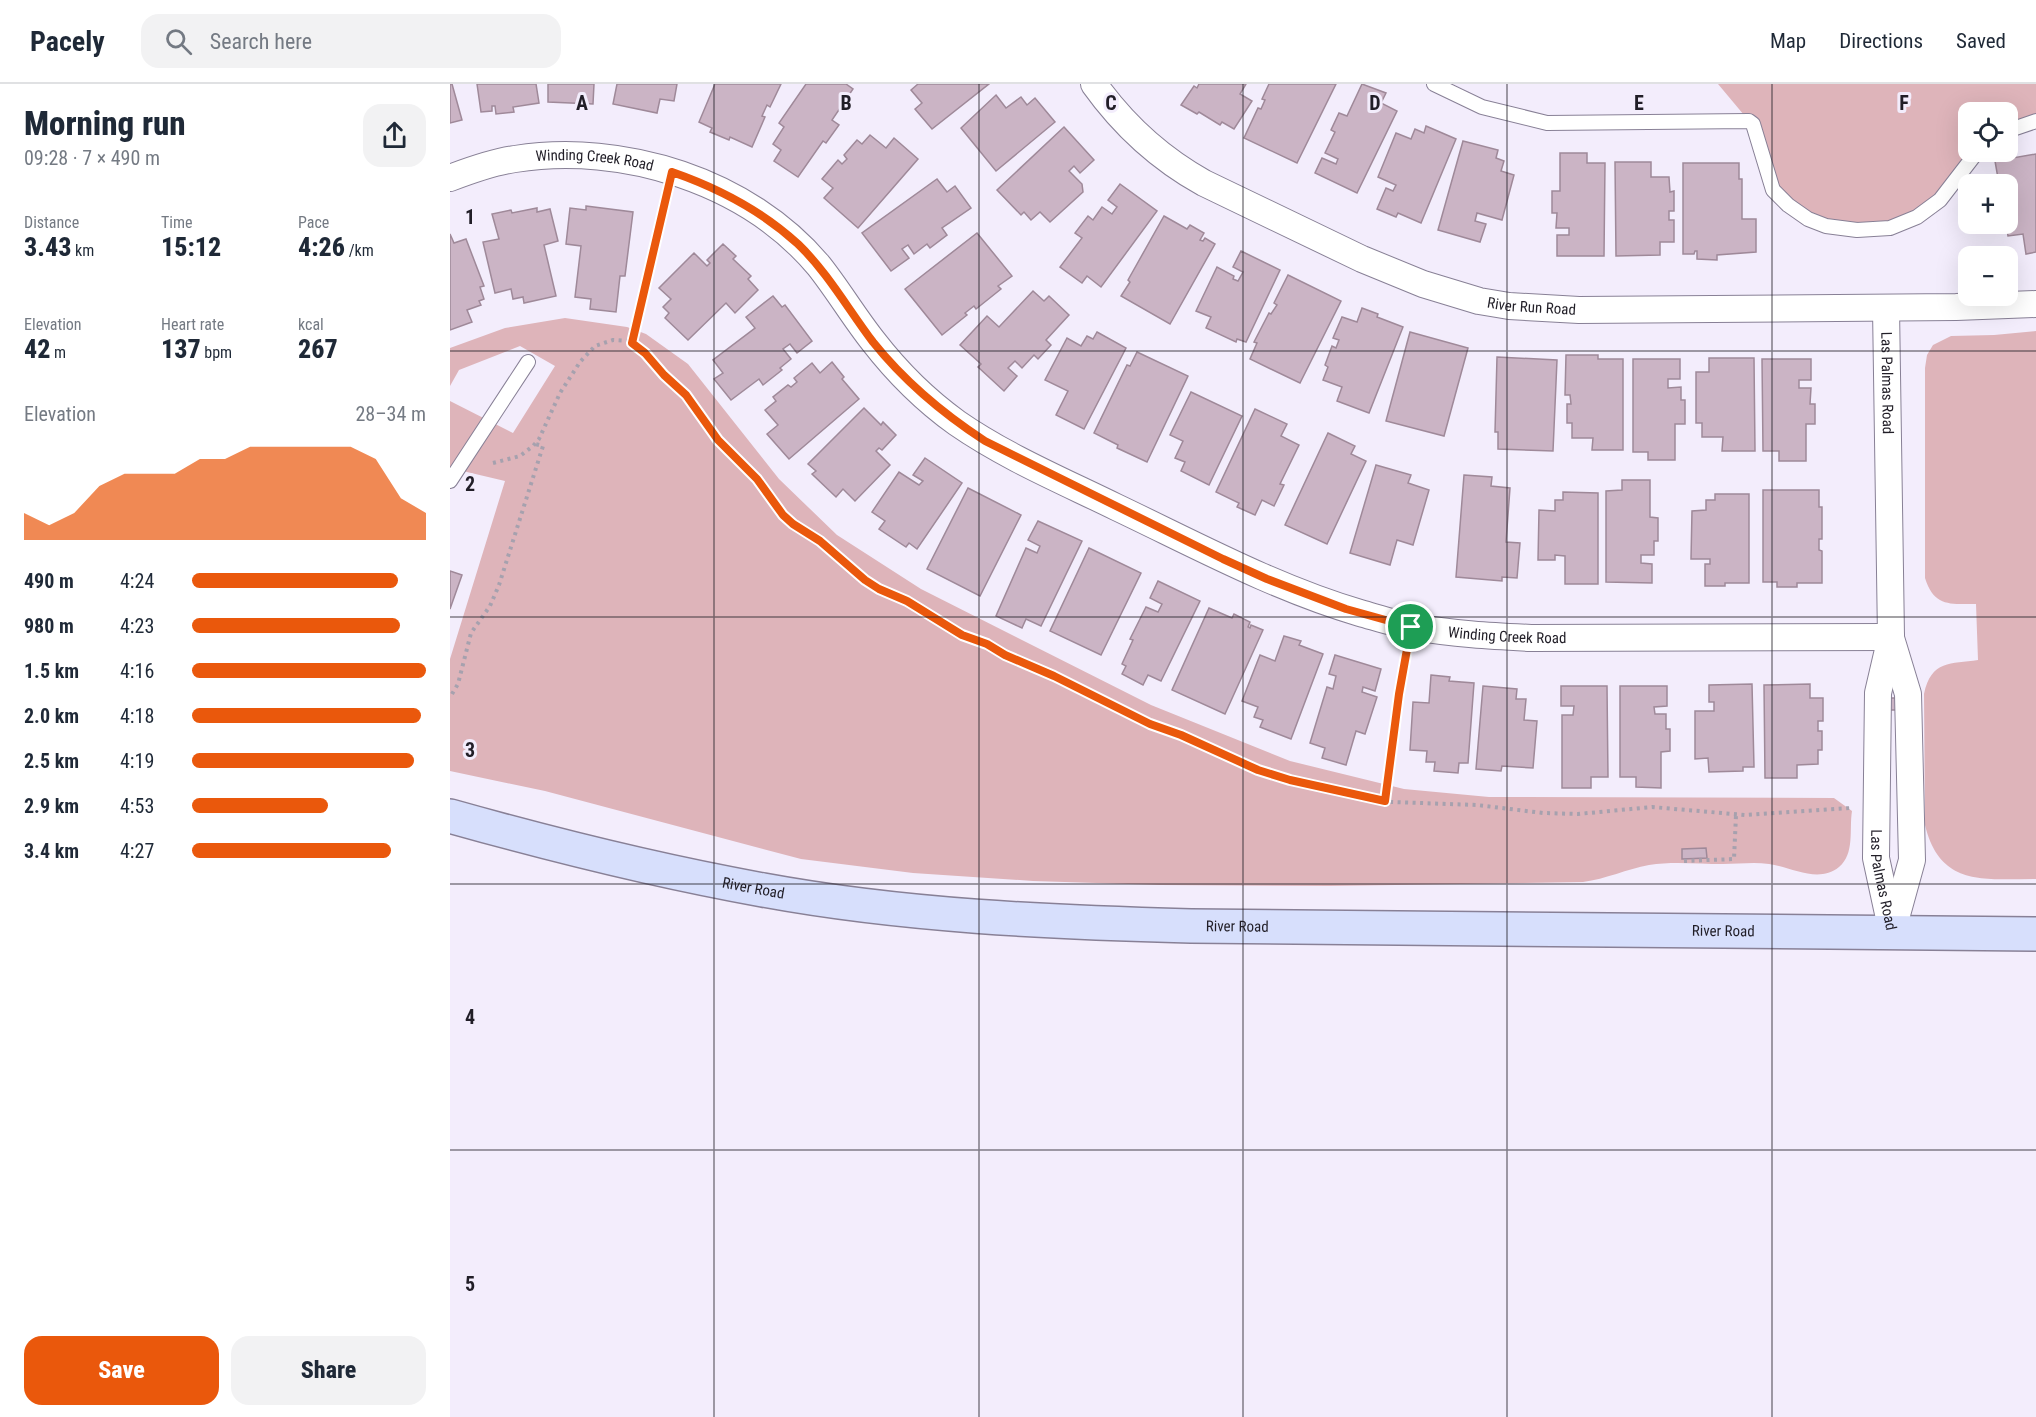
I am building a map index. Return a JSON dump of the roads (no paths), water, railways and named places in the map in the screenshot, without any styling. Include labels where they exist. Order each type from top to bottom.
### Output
[{"type":"main road","name":"River Road","points":[[450,816],[519,836],[764,891],[969,917],[1191,926],[2036,934]]},
{"type":"street","name":"River Run Road","points":[[1094,84],[1137,135],[1179,169],[1362,260],[1449,293],[1499,304],[1544,309],[2001,307],[2036,304]]},
{"type":"street","name":"Winding Creek Road","points":[[450,178],[487,165],[514,159],[578,155],[634,162],[672,172],[721,191],[745,204],[797,243],[818,265],[872,341],[898,372],[956,423],[985,441],[1171,534],[1267,579],[1346,609],[1411,627],[1467,634],[1531,638],[1891,637]]},
{"type":"street","name":"Las Palmas Road","points":[[1887,308],[1891,637],[1878,693],[1876,858],[1892,932]]},
{"type":"street","name":"Las Palmas Road","points":[[1891,637],[1908,694],[1912,860],[1892,932]]},
{"type":"lane","points":[[1434,84],[1482,107],[1547,123],[1749,121],[1754,124],[1773,190],[1788,205],[1808,219],[1826,226],[1857,230],[1890,228],[1917,217],[1940,201],[1969,162]]},
{"type":"lane","points":[[2018,127],[2036,121]]},
{"type":"lane","points":[[450,481],[528,362]]}]
